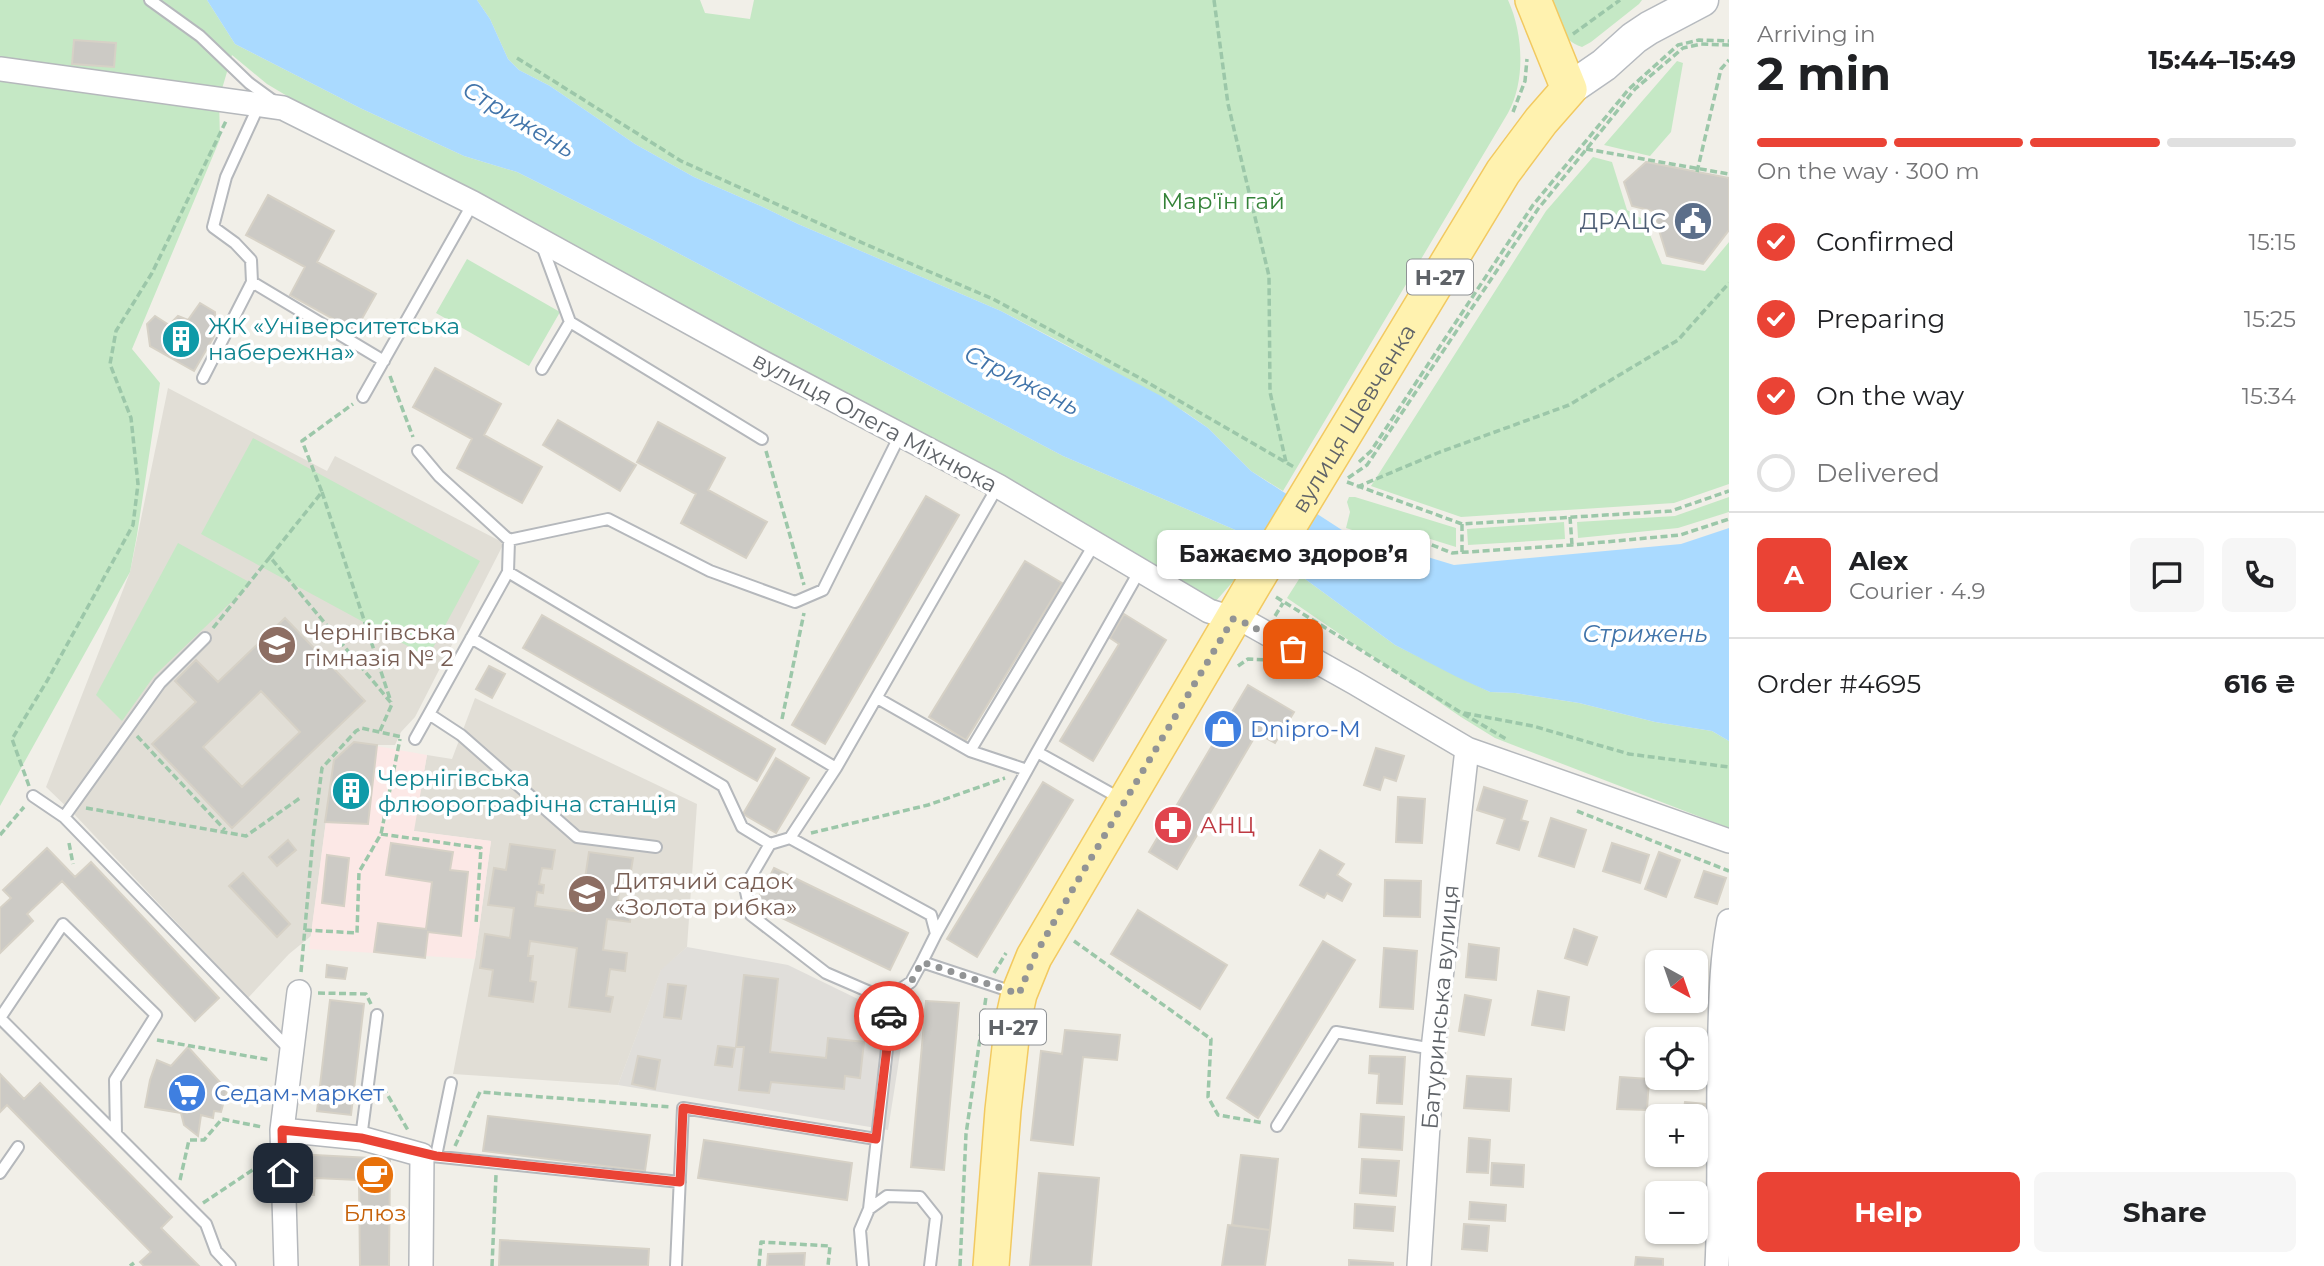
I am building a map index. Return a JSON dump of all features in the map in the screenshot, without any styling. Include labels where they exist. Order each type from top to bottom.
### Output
[{"type":"main road","points":[[1533,0],[1558,35],[1564,52],[1582,58],[1599,55]]},
{"type":"main road","name":"Н-27","points":[[1569,89],[1599,55],[1663,0]]},
{"type":"main road","name":"Н-27","points":[[1569,89],[1604,65],[1648,28],[1702,0]]},
{"type":"main road","points":[[1558,35],[1569,89]]},
{"type":"main road","name":"вулиця Шевченка","points":[[991,1266],[1013,1021],[1003,989],[1034,957],[1233,619],[1267,584],[1503,172],[1569,89]]},
{"type":"street","name":"вулиця Олега Міхнюка","points":[[0,69],[283,108],[473,203],[756,359],[998,486],[1209,611],[1248,624],[1466,749],[1729,841]]},
{"type":"street","name":"Батуринська вулиця","points":[[1419,1266],[1433,1049],[1466,749]]},
{"type":"street","points":[[1717,1266],[1722,956],[1729,921]]},
{"type":"street","points":[[286,1266],[282,1140],[299,992]]},
{"type":"street","points":[[282,1140],[361,1138],[429,1155],[421,1266]]},
{"type":"lane","points":[[150,0],[200,36],[249,83],[283,108]]},
{"type":"lane","points":[[203,378],[252,282],[251,260],[235,243],[213,227],[226,177],[259,104]]},
{"type":"lane","points":[[363,397],[473,203]]},
{"type":"lane","points":[[540,240],[570,322],[762,439]]},
{"type":"lane","points":[[252,282],[384,361]]},
{"type":"lane","points":[[542,369],[570,322]]},
{"type":"lane","points":[[509,540],[608,519],[710,572],[795,602],[822,590],[900,435]]},
{"type":"lane","points":[[415,739],[508,572],[509,540],[439,476],[418,451]]},
{"type":"lane","points":[[886,999],[826,973],[751,915],[745,887],[770,844],[790,838],[836,768],[998,486]]},
{"type":"lane","points":[[970,751],[1095,543]]},
{"type":"lane","points":[[886,999],[911,982],[1140,570]]},
{"type":"lane","points":[[508,572],[836,768]]},
{"type":"lane","points":[[64,817],[160,684],[205,638]]},
{"type":"lane","points":[[471,638],[723,786],[742,827],[770,844]]},
{"type":"lane","points":[[877,698],[970,751],[1027,770]]},
{"type":"lane","points":[[429,715],[461,735],[577,837],[656,847]]},
{"type":"lane","points":[[1037,751],[1125,802]]},
{"type":"lane","points":[[33,796],[64,817],[290,1057]]},
{"type":"lane","points":[[790,838],[931,915],[936,934]]},
{"type":"lane","points":[[116,1135],[115,1080],[156,1015],[63,924],[0,1018],[116,1135],[192,1210],[205,1224],[216,1251],[230,1266]]},
{"type":"lane","points":[[922,962],[1003,989]]},
{"type":"lane","points":[[863,1266],[860,1230],[869,1209],[890,1022],[886,999]]},
{"type":"lane","points":[[361,1138],[377,1015]]},
{"type":"lane","points":[[1277,1126],[1336,1032],[1433,1049]]},
{"type":"lane","points":[[451,1083],[429,1155],[680,1182]]},
{"type":"lane","points":[[676,1266],[683,1108],[876,1139]]},
{"type":"lane","points":[[0,1173],[18,1147]]},
{"type":"lane","points":[[869,1209],[887,1196],[920,1197],[936,1217],[930,1266]]},
{"type":"path","points":[[517,58],[681,160],[993,299],[1138,377],[1286,462],[1270,392],[1269,276],[1228,104],[1214,0]]},
{"type":"path","points":[[1558,35],[1620,0]]},
{"type":"path","points":[[1330,478],[1371,452],[1533,205],[1629,89],[1678,45],[1699,40],[1729,43]]},
{"type":"path","points":[[1729,43],[1683,48],[1635,89],[1538,209],[1367,465],[1345,481],[1462,524],[1671,511],[1729,491]]},
{"type":"path","points":[[1698,170],[1721,69],[1729,60]]},
{"type":"path","points":[[0,835],[33,796],[12,739],[133,525],[138,484],[131,418],[110,364],[117,331],[152,273],[235,101]]},
{"type":"path","points":[[1586,149],[1729,174]]},
{"type":"path","points":[[1357,487],[1440,452],[1569,405],[1678,340],[1729,283]]},
{"type":"path","points":[[384,361],[418,451]]},
{"type":"path","points":[[363,397],[302,442],[323,492],[391,704],[379,733]]},
{"type":"path","points":[[762,439],[808,597],[779,734]]},
{"type":"path","points":[[205,638],[323,492]]},
{"type":"path","points":[[1570,517],[1572,545]]},
{"type":"path","points":[[1422,541],[1452,553],[1572,545],[1680,535],[1729,519]]},
{"type":"path","points":[[1462,524],[1462,552]]},
{"type":"path","points":[[270,557],[391,704]]},
{"type":"path","points":[[1267,584],[1283,603],[1501,737],[1514,742]]},
{"type":"path","points":[[1275,615],[1283,603]]},
{"type":"path","points":[[1248,659],[1253,650]]},
{"type":"path","points":[[1233,675],[1240,663],[1248,659],[1274,661]]},
{"type":"path","points":[[1460,712],[1533,726],[1629,754],[1729,767]]},
{"type":"path","points":[[129,727],[227,832]]},
{"type":"path","points":[[305,930],[357,933],[359,872],[381,834],[401,737],[361,728],[322,768],[305,930],[299,992],[366,994],[377,1015]]},
{"type":"path","points":[[790,838],[928,805],[1027,770]]},
{"type":"path","points":[[72,806],[250,835],[300,798]]},
{"type":"path","points":[[381,834],[481,848],[475,924]]},
{"type":"path","points":[[1073,940],[1210,1039],[1208,1097],[1218,1115],[1277,1126]]},
{"type":"path","points":[[960,1266],[967,1135],[1003,989]]},
{"type":"path","points":[[141,1037],[290,1057]]},
{"type":"path","points":[[370,1065],[429,1155]]},
{"type":"path","points":[[450,1157],[480,1092],[683,1108]]},
{"type":"path","points":[[177,1196],[189,1140],[204,1140],[222,1119],[282,1140]]},
{"type":"path","points":[[192,1210],[282,1140]]},
{"type":"path","points":[[492,1266],[496,1162]]},
{"type":"path","points":[[760,1266],[761,1242],[830,1246],[828,1266]]},
{"type":"shaded area","name":"Чернігівська гімназія № 2","points":[[168,388],[327,471],[335,456],[504,543],[415,717],[401,732],[395,745],[377,745],[334,760],[311,936],[289,954],[248,998],[46,787],[130,572]]},
{"type":"shaded area","name":"Дитячий садок «Золота рибка»","points":[[475,698],[697,804],[687,947],[661,970],[618,1085],[453,1074],[475,959],[491,841],[413,831],[427,755],[452,759]]},
{"type":"shaded area","points":[[354,742],[427,755],[414,831],[491,841],[475,959],[309,949],[334,760]]},
{"type":"shaded area","points":[[687,947],[788,965],[905,1022],[888,1130],[618,1085],[661,969]]},
{"type":"green space","points":[[0,0],[207,0],[235,44],[360,108],[464,156],[517,172],[655,241],[1063,456],[1261,541],[1245,568],[1215,602],[324,118],[267,84],[232,55],[219,99],[220,139],[132,349],[160,383],[130,572],[0,806]]},
{"type":"green space","name":"Мар'їн гай","points":[[477,0],[700,0],[705,13],[750,19],[754,0],[1508,0],[1517,27],[1520,71],[1514,100],[1508,113],[1283,491],[1251,471],[1208,428],[1185,412],[1072,348],[1001,311],[694,177],[635,144],[550,86],[519,70],[508,59],[490,19]]},
{"type":"green space","points":[[1550,0],[1642,0],[1582,47],[1564,34]]},
{"type":"green space","points":[[1677,61],[1683,63],[1671,132],[1650,156],[1604,145]]},
{"type":"green space","points":[[1593,157],[1612,162],[1627,210],[1644,220],[1662,264],[1705,271],[1729,242],[1729,484],[1674,503],[1461,517],[1371,486],[1546,211]]},
{"type":"green space","points":[[467,259],[560,312],[529,366],[436,313]]},
{"type":"green space","points":[[253,438],[480,561],[428,657],[201,534]]},
{"type":"green space","points":[[1349,497],[1456,528],[1456,547],[1427,538],[1420,552],[1346,528],[1350,512],[1347,502]]},
{"type":"green space","points":[[1729,497],[1729,512],[1678,528],[1578,538],[1577,522],[1675,516]]},
{"type":"green space","points":[[1564,522],[1565,539],[1468,545],[1467,529]]},
{"type":"green space","points":[[178,543],[251,583],[154,676],[122,721],[96,695]]},
{"type":"green space","points":[[1301,576],[1395,645],[1490,692],[1579,703],[1655,722],[1712,731],[1729,741],[1729,828],[1495,738],[1287,598]]},
{"type":"water","name":"Стрижень","points":[[207,0],[477,0],[490,19],[508,59],[519,70],[550,86],[635,144],[694,177],[1001,311],[1161,396],[1208,428],[1251,471],[1345,532],[1454,565],[1681,544],[1729,528],[1729,741],[1712,731],[1655,722],[1579,703],[1490,692],[1457,677],[1395,645],[1301,576],[1261,541],[1063,456],[655,241],[517,172],[464,156],[360,108],[235,44]]},
{"type":"building","points":[[74,40],[116,43],[114,67],[72,64]]},
{"type":"building","name":"ДРАЦС","points":[[1646,162],[1729,178],[1729,230],[1703,264],[1667,256],[1653,211],[1632,206],[1624,182]]},
{"type":"building","points":[[268,195],[334,231],[317,262],[376,294],[355,331],[290,295],[305,267],[246,235]]},
{"type":"building","name":"ЖК «Університетська набережна»","points":[[200,303],[215,312],[216,333],[194,371],[150,346],[147,324],[155,316],[169,325],[178,316],[188,320]]},
{"type":"building","points":[[435,368],[501,404],[484,435],[542,467],[522,503],[457,468],[472,439],[413,407]]},
{"type":"building","points":[[558,420],[636,465],[620,491],[543,445]]},
{"type":"building","points":[[658,422],[725,458],[708,490],[767,522],[746,558],[681,523],[696,494],[637,462]]},
{"type":"building","points":[[926,496],[959,515],[825,744],[792,725]]},
{"type":"building","points":[[1025,561],[1062,583],[966,740],[929,717]]},
{"type":"building","points":[[1124,614],[1166,640],[1093,761],[1060,741],[1119,644],[1110,638]]},
{"type":"building","points":[[542,615],[775,749],[757,781],[523,648]]},
{"type":"building","points":[[285,618],[365,701],[232,828],[152,744],[196,702],[175,681],[196,660],[218,682]],"holes":[[[261,691],[300,732],[242,787],[203,747]]]},
{"type":"building","points":[[489,666],[505,674],[492,698],[476,689]]},
{"type":"building","points":[[1248,685],[1294,712],[1275,743],[1257,733],[1177,869],[1149,852]]},
{"type":"building","name":"Чернігівська флюорографічна станція","points":[[354,742],[377,745],[368,824],[325,822],[334,760]]},
{"type":"building","points":[[1376,748],[1404,756],[1396,781],[1384,777],[1380,790],[1364,785]]},
{"type":"building","points":[[776,758],[809,778],[776,833],[743,814]]},
{"type":"building","points":[[1043,782],[1073,800],[977,957],[947,939]]},
{"type":"building","points":[[1484,787],[1527,801],[1521,820],[1528,822],[1519,850],[1497,843],[1505,819],[1477,810]]},
{"type":"building","points":[[1398,797],[1425,799],[1422,843],[1396,842]]},
{"type":"building","points":[[1551,818],[1586,830],[1574,867],[1539,856]]},
{"type":"building","points":[[288,840],[296,850],[277,866],[269,857]]},
{"type":"building","points":[[391,843],[453,852],[450,870],[468,872],[461,936],[428,932],[425,958],[374,952],[378,923],[426,929],[432,882],[386,875]]},
{"type":"building","points":[[1612,843],[1649,855],[1640,883],[1603,871]]},
{"type":"building","points":[[510,844],[555,850],[552,869],[542,868],[539,884],[544,885],[543,893],[537,892],[535,906],[580,912],[589,852],[633,858],[630,877],[621,876],[618,901],[632,903],[630,922],[607,919],[603,950],[627,953],[625,971],[610,969],[606,996],[613,997],[610,1012],[569,1007],[577,948],[530,941],[528,956],[533,956],[530,981],[536,982],[533,1002],[489,996],[493,970],[480,968],[485,934],[510,938],[514,908],[488,905],[494,868],[506,870]]},
{"type":"building","points":[[47,848],[75,877],[91,862],[219,998],[195,1021],[62,881],[27,914],[33,921],[0,953],[0,908],[11,898],[3,890]]},
{"type":"building","points":[[1320,850],[1344,864],[1337,875],[1351,884],[1342,901],[1327,893],[1324,898],[1300,885]]},
{"type":"building","points":[[1659,852],[1680,860],[1666,897],[1645,889]]},
{"type":"building","points":[[327,855],[349,858],[344,906],[322,903]]},
{"type":"building","points":[[774,868],[908,933],[890,970],[755,905]]},
{"type":"building","points":[[1704,871],[1726,878],[1717,904],[1695,897]]},
{"type":"building","points":[[243,873],[290,924],[277,937],[229,886]]},
{"type":"building","points":[[1385,880],[1421,881],[1420,917],[1384,916]]},
{"type":"building","points":[[1138,910],[1227,965],[1200,1009],[1111,954]]},
{"type":"building","points":[[1574,929],[1597,937],[1587,965],[1565,958]]},
{"type":"building","points":[[1323,941],[1355,960],[1258,1118],[1227,1098]]},
{"type":"building","points":[[1469,944],[1499,948],[1496,980],[1466,977]]},
{"type":"building","points":[[1384,948],[1417,951],[1413,1009],[1380,1007]]},
{"type":"building","points":[[327,965],[347,968],[345,979],[326,977]]},
{"type":"building","points":[[744,975],[778,979],[770,1052],[826,1058],[828,1038],[864,1042],[860,1078],[845,1076],[844,1089],[771,1082],[769,1093],[739,1090],[744,1047],[736,1047]]},
{"type":"building","points":[[668,984],[686,986],[681,1019],[664,1017]]},
{"type":"building","points":[[1538,991],[1569,997],[1564,1030],[1532,1025]]},
{"type":"building","points":[[1465,995],[1491,1000],[1484,1035],[1459,1031]]},
{"type":"building","points":[[330,1000],[364,1004],[351,1115],[317,1111]]},
{"type":"building","points":[[926,1001],[959,1003],[944,1170],[911,1167]]},
{"type":"building","points":[[1065,1030],[1120,1035],[1117,1060],[1083,1057],[1073,1145],[1031,1140],[1041,1051],[1062,1054]]},
{"type":"building","points":[[718,1046],[735,1048],[732,1067],[715,1065]]},
{"type":"building","name":"Седам-маркет","points":[[188,1047],[227,1090],[221,1112],[214,1111],[213,1118],[201,1115],[198,1136],[184,1125],[181,1113],[145,1107],[157,1060],[171,1066]]},
{"type":"building","points":[[638,1056],[660,1060],[655,1089],[632,1084]]},
{"type":"building","points":[[1370,1056],[1405,1057],[1402,1104],[1377,1103],[1379,1074],[1369,1073]]},
{"type":"building","points":[[0,1074],[24,1099],[40,1083],[172,1217],[161,1228],[199,1266],[144,1266],[140,1262],[151,1252],[7,1105],[0,1112]]},
{"type":"building","points":[[1467,1076],[1511,1079],[1509,1111],[1464,1108]]},
{"type":"building","points":[[1620,1077],[1645,1079],[1645,1090],[1648,1090],[1645,1110],[1617,1109]]},
{"type":"building","points":[[1361,1114],[1404,1117],[1402,1150],[1359,1147]]},
{"type":"building","points":[[488,1116],[650,1135],[645,1171],[483,1151]]},
{"type":"building","points":[[1469,1138],[1490,1140],[1488,1173],[1467,1172]]},
{"type":"building","points":[[704,1140],[852,1163],[847,1200],[698,1178]]},
{"type":"building","points":[[295,1154],[390,1159],[389,1266],[360,1266],[359,1180],[315,1178],[314,1195],[293,1194]]},
{"type":"building","points":[[1241,1155],[1278,1159],[1270,1230],[1232,1225]]},
{"type":"building","points":[[1362,1159],[1399,1161],[1396,1196],[1360,1193]]},
{"type":"building","points":[[1492,1163],[1524,1165],[1523,1187],[1491,1185]]},
{"type":"building","points":[[1039,1173],[1099,1178],[1091,1266],[1030,1266]]},
{"type":"building","points":[[1708,1198],[1712,1199],[1708,1232]]},
{"type":"building","points":[[1470,1202],[1506,1205],[1505,1221],[1469,1219]]},
{"type":"building","points":[[1355,1204],[1395,1207],[1393,1231],[1354,1228]]},
{"type":"building","points":[[1464,1224],[1489,1226],[1487,1251],[1462,1249]]},
{"type":"building","points":[[1228,1225],[1270,1230],[1265,1266],[1222,1266]]},
{"type":"building","points":[[500,1240],[649,1249],[648,1266],[499,1266]]},
{"type":"building","points":[[805,1253],[804,1266],[767,1266],[768,1254]]},
{"type":"building","points":[[1636,1257],[1663,1259],[1663,1266],[1635,1266]]},
{"type":"building","points":[[1349,1260],[1393,1263],[1393,1266],[1349,1266]]},
{"type":"way so far","points":[[889,1016],[886,999],[911,982],[922,962],[1019,994],[1034,957],[1233,619],[1248,624],[1293,649]]},
{"type":"place","name":"ДРАЦС","points":[[1693,221]]},
{"type":"place","name":"ЖК «Університетська набережна»","points":[[181,339]]},
{"type":"place","name":"Чернігівська гімназія № 2","points":[[277,645]]},
{"type":"place","name":"Бажаємо здоров’я","points":[[1293,649]]},
{"type":"place","name":"Dnipro-M","points":[[1223,729]]},
{"type":"place","name":"Чернігівська флюорографічна станція","points":[[351,791]]},
{"type":"place","name":"АНЦ","points":[[1173,825]]},
{"type":"place","name":"Дитячий садок «Золота рибка»","points":[[587,894]]},
{"type":"place","name":"Седам-маркет","points":[[187,1093]]},
{"type":"place","name":"Блюз","points":[[375,1175]]},
{"type":"route","points":[[283,1173],[282,1130],[361,1138],[436,1156],[680,1182],[683,1108],[876,1139],[889,1016]]}]
